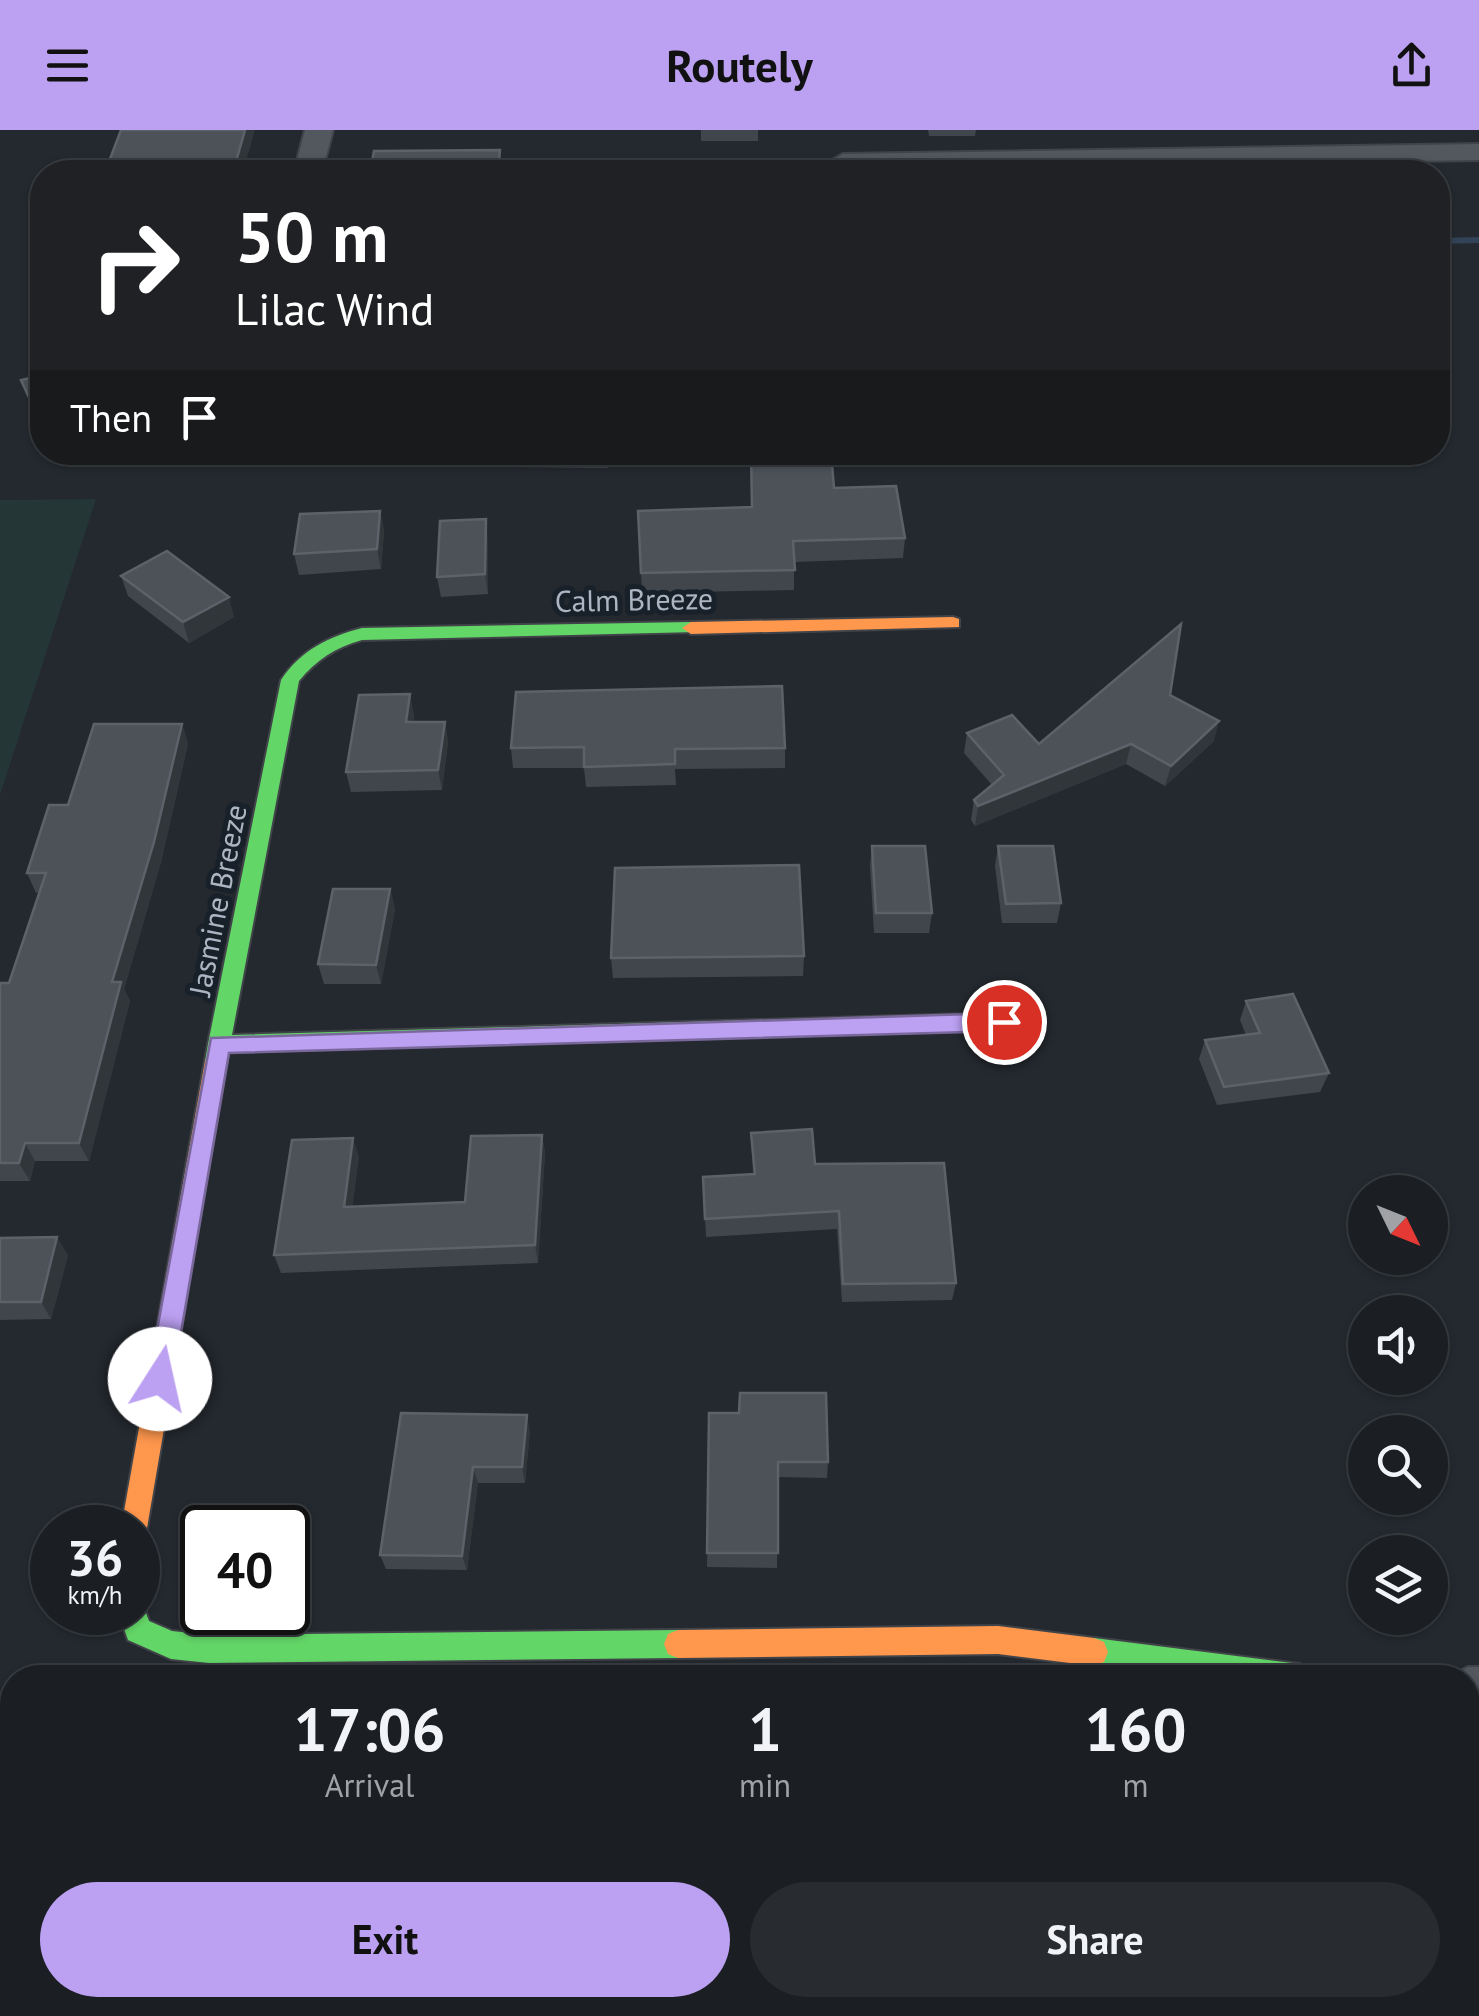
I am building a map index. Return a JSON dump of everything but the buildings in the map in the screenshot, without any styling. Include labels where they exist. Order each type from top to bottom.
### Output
[{"type":"street","points":[[311,160],[319,130]]},
{"type":"street","points":[[837,130],[843,160]]},
{"type":"street","points":[[959,160],[1255,142],[1479,152]]},
{"type":"street","name":"Calm Breeze","points":[[318,649],[362,634],[953,623]]},
{"type":"street","name":"Jasmine Breeze","points":[[138,1505],[219,1044],[290,680],[318,649]]},
{"type":"street","points":[[219,1044],[1004,1022]]},
{"type":"street","points":[[157,1635],[171,1644],[209,1649],[1000,1659],[1095,1665]]},
{"type":"shaded area","points":[[96,499],[0,795],[0,500]]},
{"type":"waterway","points":[[1450,241],[1479,240]]},
{"type":"traffic: fast","points":[[216,1061],[290,680],[305,663],[340,640],[362,634],[691,628]]},
{"type":"traffic: fast","points":[[219,1044],[1004,1022]]},
{"type":"traffic: fast","points":[[149,1635],[171,1645],[209,1649],[678,1644]]},
{"type":"traffic: fast","points":[[1094,1652],[1197,1665]]},
{"type":"traffic: slow","points":[[691,628],[953,623]]},
{"type":"traffic: slow","points":[[138,1505],[216,1061]]},
{"type":"traffic: slow","points":[[678,1644],[998,1640],[1094,1652]]},
{"type":"route","points":[[160,1379],[219,1044],[1004,1022]]}]
